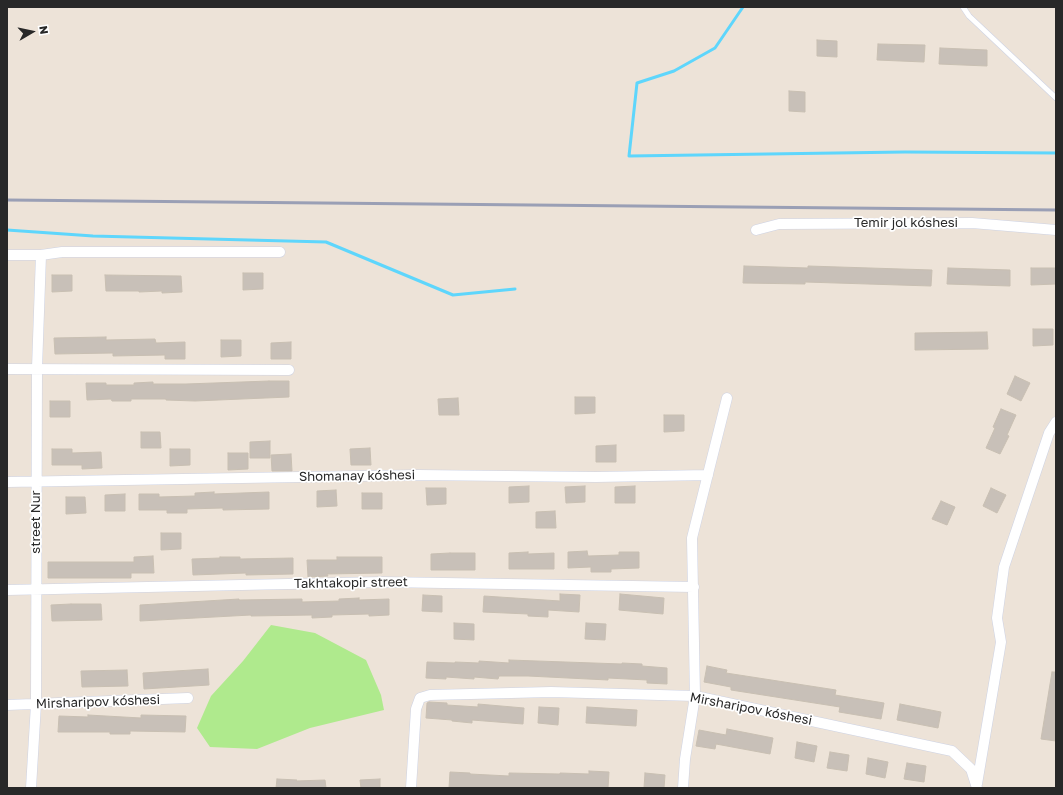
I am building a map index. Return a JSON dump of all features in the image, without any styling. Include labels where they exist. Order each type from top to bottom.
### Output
[{"type":"street","name":"Temir jol kóshesi","points":[[756,230],[779,224],[964,223],[1056,230]]},
{"type":"street","points":[[7,255],[41,255],[62,252],[280,252]]},
{"type":"street","name":"street Nur","points":[[31,788],[36,704],[37,368],[41,255]]},
{"type":"street","points":[[7,369],[289,370]]},
{"type":"street","points":[[683,788],[685,759],[695,696],[692,538],[727,398]]},
{"type":"street","points":[[977,787],[1001,642],[997,618],[1004,567],[1049,433],[1056,422]]},
{"type":"street","name":"Shomanay kóshesi","points":[[7,482],[418,475],[596,477],[708,475]]},
{"type":"street","name":"Takhtakopir street","points":[[7,590],[382,582],[694,587]]},
{"type":"street","name":"Mirsharipov kóshesi","points":[[411,788],[416,709],[420,698],[430,695],[551,692],[695,696],[952,751],[971,769],[977,787]]},
{"type":"street","name":"Mirsharipov kóshesi","points":[[7,705],[188,698]]},
{"type":"lane","points":[[963,7],[969,16],[1056,98]]},
{"type":"green space","points":[[271,625],[315,633],[366,660],[381,695],[384,710],[310,728],[257,749],[210,747],[197,728],[211,696],[243,661]]},
{"type":"building","points":[[817,40],[837,41],[837,57],[817,56]]},
{"type":"building","points":[[878,44],[925,45],[924,62],[877,60]]},
{"type":"building","points":[[940,48],[987,50],[987,66],[939,64]]},
{"type":"building","points":[[789,91],[805,92],[805,112],[789,111]]},
{"type":"building","points":[[744,266],[808,268],[808,266],[932,270],[931,286],[805,282],[805,284],[743,283]]},
{"type":"building","points":[[948,268],[1010,270],[1010,286],[947,284]]},
{"type":"building","points":[[1031,268],[1056,268],[1056,284],[1031,285]]},
{"type":"building","points":[[243,273],[263,273],[263,289],[243,290]]},
{"type":"building","points":[[52,275],[72,275],[72,291],[52,292]]},
{"type":"building","points":[[105,275],[181,276],[182,292],[162,293],[162,291],[106,291]]},
{"type":"building","points":[[1033,329],[1053,329],[1053,345],[1033,346]]},
{"type":"building","points":[[987,332],[988,349],[915,350],[915,333]]},
{"type":"building","points":[[106,337],[106,340],[155,339],[156,343],[185,342],[185,359],[165,359],[165,355],[113,356],[113,353],[55,354],[54,338]]},
{"type":"building","points":[[221,340],[241,340],[241,356],[221,357]]},
{"type":"building","points":[[291,342],[291,359],[271,359],[271,343]]},
{"type":"building","points":[[1015,376],[1030,383],[1021,401],[1007,394]]},
{"type":"building","points":[[289,381],[289,397],[195,401],[166,399],[131,399],[131,401],[112,401],[111,399],[87,400],[86,383],[134,385],[134,383],[153,382],[153,384],[186,384]]},
{"type":"building","points":[[575,397],[595,397],[595,413],[575,414]]},
{"type":"building","points":[[458,398],[459,415],[439,415],[438,399]]},
{"type":"building","points":[[50,401],[70,401],[70,417],[50,417]]},
{"type":"building","points":[[1001,409],[1016,415],[1007,435],[1009,436],[1000,454],[986,448],[995,428],[993,427]]},
{"type":"building","points":[[664,415],[684,415],[684,431],[664,432]]},
{"type":"building","points":[[141,432],[160,432],[161,448],[141,448]]},
{"type":"building","points":[[270,441],[270,458],[250,458],[250,442]]},
{"type":"building","points":[[616,445],[616,462],[596,462],[596,446]]},
{"type":"building","points":[[370,448],[371,465],[351,465],[350,449]]},
{"type":"building","points":[[52,449],[72,449],[72,453],[101,452],[102,468],[82,469],[82,465],[52,465]]},
{"type":"building","points":[[170,449],[190,449],[190,465],[170,466]]},
{"type":"building","points":[[228,453],[248,453],[248,469],[228,470]]},
{"type":"building","points":[[291,454],[292,471],[272,471],[271,455]]},
{"type":"building","points":[[529,486],[529,502],[509,503],[509,487]]},
{"type":"building","points":[[585,486],[585,502],[566,503],[565,487]]},
{"type":"building","points":[[635,486],[635,503],[615,503],[615,487]]},
{"type":"building","points":[[426,488],[446,488],[446,504],[427,505]]},
{"type":"building","points":[[991,488],[1006,495],[997,513],[983,506]]},
{"type":"building","points":[[336,490],[337,506],[317,507],[317,491]]},
{"type":"building","points":[[214,492],[214,494],[269,492],[269,509],[187,509],[187,513],[167,513],[167,510],[139,510],[139,494],[159,494],[159,497],[195,496],[195,493]]},
{"type":"building","points":[[362,493],[382,493],[382,509],[362,509]]},
{"type":"building","points":[[125,494],[125,511],[105,511],[105,495]]},
{"type":"building","points":[[66,497],[85,497],[86,513],[66,514]]},
{"type":"building","points":[[941,501],[955,507],[947,525],[932,519]]},
{"type":"building","points":[[555,511],[556,528],[536,528],[536,512]]},
{"type":"building","points":[[161,533],[181,533],[181,549],[161,550]]},
{"type":"building","points":[[587,551],[588,556],[619,555],[619,552],[639,552],[639,568],[611,569],[611,572],[591,572],[591,567],[568,568],[568,552]]},
{"type":"building","points":[[528,552],[528,554],[554,553],[554,569],[509,569],[509,553]]},
{"type":"building","points":[[475,553],[475,570],[431,570],[431,554]]},
{"type":"building","points":[[153,556],[154,573],[131,573],[131,578],[48,578],[48,562],[134,562],[134,557]]},
{"type":"building","points":[[240,557],[240,559],[293,558],[293,574],[246,575],[246,573],[193,575],[192,559]]},
{"type":"building","points":[[337,557],[382,557],[382,573],[327,574],[328,576],[308,577],[307,560],[337,560]]},
{"type":"building","points":[[560,594],[580,595],[579,612],[548,610],[548,617],[528,616],[528,614],[483,612],[484,596],[560,601]]},
{"type":"building","points":[[620,594],[664,598],[663,614],[619,610]]},
{"type":"building","points":[[423,595],[442,596],[442,612],[422,611]]},
{"type":"building","points":[[359,598],[359,600],[389,599],[389,615],[332,615],[332,617],[312,618],[312,615],[251,615],[140,621],[140,605],[239,599],[302,599],[302,602],[339,601],[339,599]]},
{"type":"building","points":[[101,604],[102,620],[52,621],[51,605]]},
{"type":"building","points":[[454,623],[474,624],[474,640],[454,639]]},
{"type":"building","points":[[586,623],[606,624],[605,640],[585,639]]},
{"type":"building","points":[[509,660],[642,664],[642,666],[667,668],[667,684],[647,683],[647,680],[608,678],[608,680],[528,676],[499,676],[498,679],[474,677],[474,679],[446,677],[446,679],[426,678],[427,662],[479,663],[479,661],[509,663]]},
{"type":"building","points":[[707,666],[727,670],[726,673],[836,690],[835,695],[884,703],[881,719],[839,712],[840,707],[731,690],[731,687],[704,682]]},
{"type":"building","points":[[208,669],[209,685],[144,689],[143,673]]},
{"type":"building","points":[[127,670],[128,686],[82,687],[81,671]]},
{"type":"building","points":[[1052,672],[1056,672],[1056,741],[1041,739]]},
{"type":"building","points":[[427,703],[478,707],[478,704],[524,708],[523,724],[472,720],[472,723],[426,718]]},
{"type":"building","points":[[900,704],[941,712],[938,728],[897,720]]},
{"type":"building","points":[[539,707],[559,708],[558,725],[538,723]]},
{"type":"building","points":[[587,707],[637,710],[636,726],[586,723]]},
{"type":"building","points":[[88,715],[141,718],[141,715],[186,716],[185,732],[130,731],[130,734],[110,734],[110,732],[58,732],[59,716],[88,717]]},
{"type":"building","points":[[727,729],[773,738],[770,754],[716,744],[715,749],[696,746],[699,730],[726,735]]},
{"type":"building","points":[[797,742],[817,746],[814,762],[795,758]]},
{"type":"building","points":[[830,752],[849,755],[847,771],[827,768]]},
{"type":"building","points":[[868,758],[888,762],[885,778],[866,774]]},
{"type":"building","points":[[907,763],[926,766],[924,782],[904,779]]},
{"type":"building","points":[[589,771],[609,772],[608,788],[449,788],[450,772],[509,776],[509,773],[589,774]]},
{"type":"building","points":[[645,773],[665,775],[664,788],[644,788]]},
{"type":"building","points":[[277,779],[297,780],[296,781],[325,780],[326,788],[276,788]]},
{"type":"building","points":[[380,779],[380,788],[361,788],[360,780]]},
{"type":"waterway","points":[[743,7],[715,48],[674,71],[637,83],[629,156],[905,152],[1056,153]]},
{"type":"waterway","points":[[7,230],[93,236],[326,242],[453,295],[515,289]]},
{"type":"railway","points":[[7,200],[1056,210]]}]
